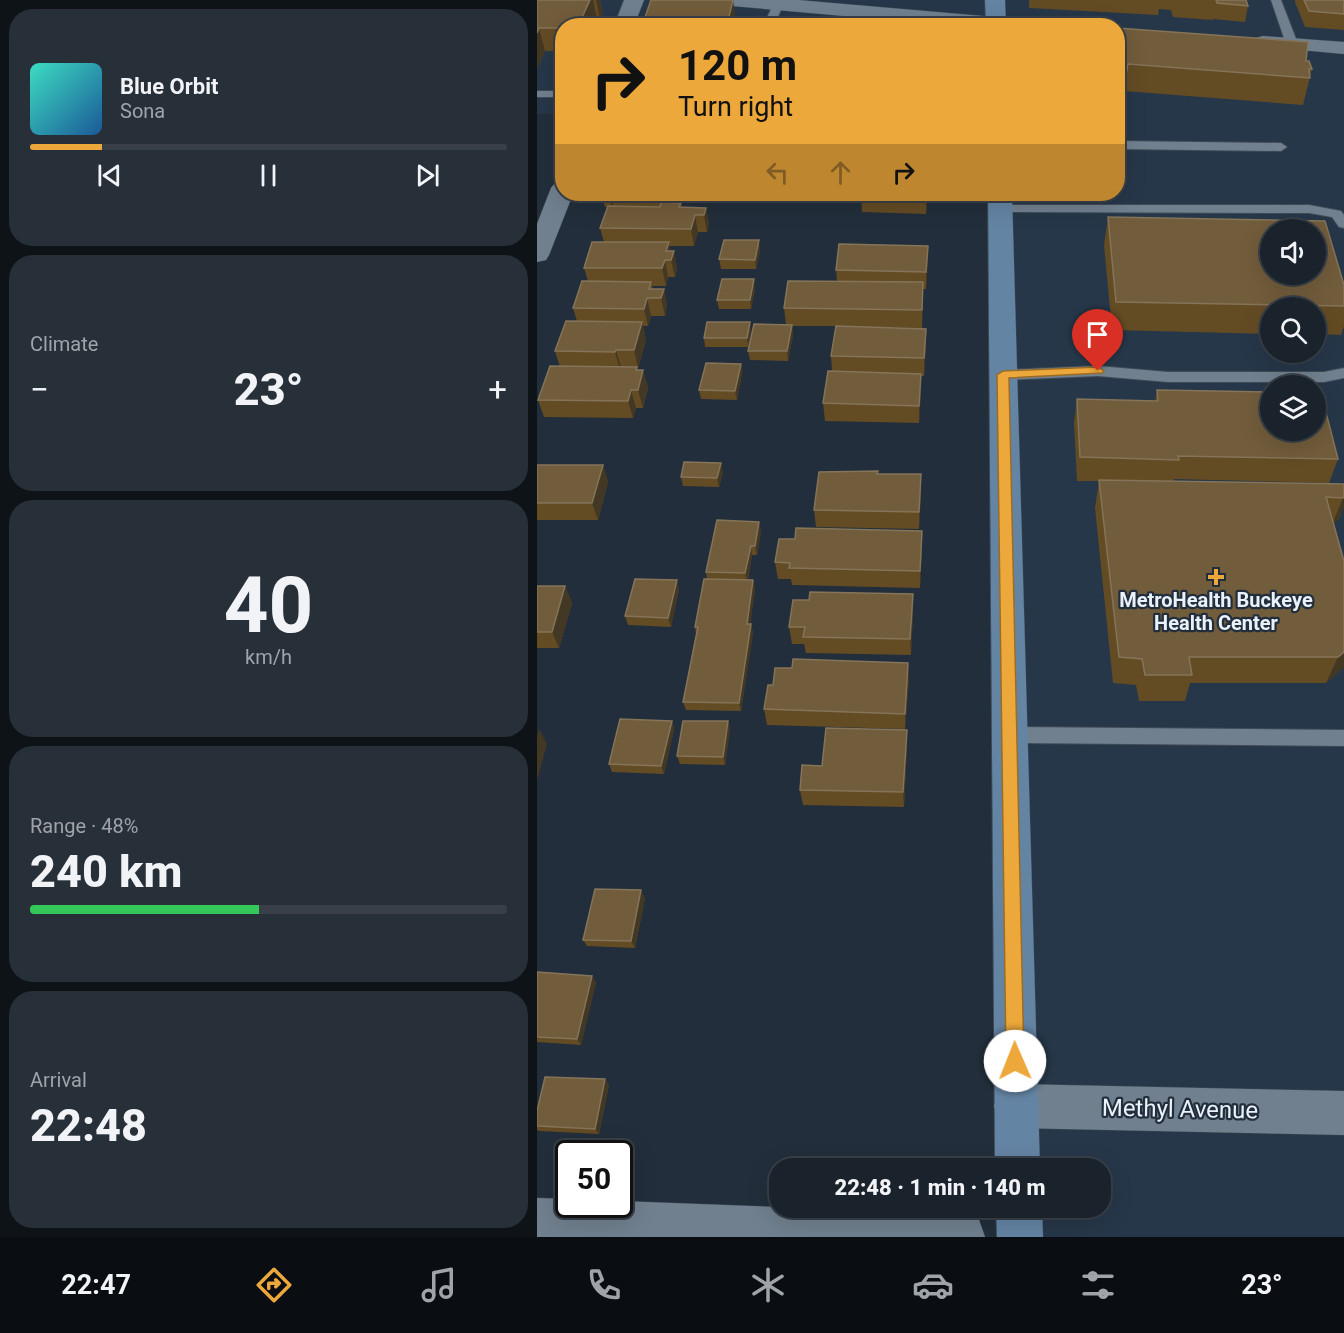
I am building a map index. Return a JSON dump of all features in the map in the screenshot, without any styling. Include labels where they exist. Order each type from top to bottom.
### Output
[{"type":"main road","points":[[995,0],[996,18]]},
{"type":"main road","points":[[1000,201],[1018,1158]]},
{"type":"main road","points":[[1019,1218],[1020,1237]]},
{"type":"street","points":[[627,18],[634,0]]},
{"type":"street","points":[[732,0],[778,5],[852,18]]},
{"type":"street","points":[[1249,41],[1344,48]]},
{"type":"street","points":[[537,255],[558,201]]},
{"type":"street","name":"Methyl Avenue","points":[[1016,1106],[1344,1113]]},
{"type":"street","points":[[537,1221],[827,1234],[961,1237]]},
{"type":"lane","points":[[1277,0],[1292,44]]},
{"type":"lane","points":[[772,18],[778,5]]},
{"type":"lane","points":[[537,94],[552,94]]},
{"type":"lane","points":[[1125,145],[1281,147]]},
{"type":"lane","points":[[1000,201],[1309,209],[1336,214],[1344,224]]},
{"type":"lane","points":[[1003,375],[1098,371],[1168,377],[1244,378],[1324,377],[1344,373]]},
{"type":"lane","points":[[1009,735],[1344,738]]},
{"type":"shaded area","points":[[537,0],[1344,0],[1344,1237],[1020,1237],[1019,1218],[1111,1218],[1111,1158],[1018,1158],[1000,201],[1125,201],[1125,18],[555,18],[555,114],[537,114]]},
{"type":"building","points":[[537,0],[590,0],[582,18],[555,18],[555,28],[539,28],[537,33]]},
{"type":"building","points":[[651,0],[733,0],[729,18],[645,18]]},
{"type":"building","points":[[1216,0],[1246,0],[1248,6],[1217,3]]},
{"type":"building","points":[[1304,0],[1344,0],[1344,14],[1309,11]]},
{"type":"building","points":[[1125,29],[1308,42],[1306,61],[1309,61],[1312,69],[1309,69],[1310,78],[1128,64],[1126,75]]},
{"type":"building","points":[[661,202],[681,203],[679,207],[706,208],[704,215],[695,215],[691,229],[600,228],[608,206],[660,207]]},
{"type":"building","points":[[1108,217],[1260,220],[1260,285],[1326,285],[1326,224],[1344,285],[1344,306],[1326,306],[1326,297],[1260,297],[1260,305],[1116,302]]},
{"type":"building","points":[[724,240],[759,240],[755,260],[719,259]]},
{"type":"building","points":[[592,242],[669,242],[666,251],[674,251],[671,260],[665,260],[662,268],[584,268]]},
{"type":"building","points":[[839,244],[928,246],[926,272],[836,270]]},
{"type":"building","points":[[722,279],[754,279],[750,300],[717,300]]},
{"type":"building","points":[[582,281],[651,282],[649,289],[664,289],[661,298],[647,298],[644,309],[573,308]]},
{"type":"building","points":[[788,281],[923,282],[922,310],[784,308]]},
{"type":"building","points":[[566,321],[642,322],[634,350],[555,351]]},
{"type":"building","points":[[707,322],[750,322],[747,338],[704,338]]},
{"type":"building","points":[[754,324],[792,325],[787,351],[748,351]]},
{"type":"building","points":[[836,326],[926,329],[924,358],[831,356]]},
{"type":"building","points":[[706,363],[741,364],[735,391],[699,390]]},
{"type":"building","points":[[550,366],[637,367],[636,370],[643,370],[638,390],[631,390],[628,401],[538,400]]},
{"type":"building","points":[[828,371],[921,374],[919,406],[823,403]]},
{"type":"building","points":[[1157,390],[1260,392],[1260,441],[1326,441],[1326,412],[1338,459],[1178,456],[1179,460],[1080,457],[1077,399],[1158,401]]},
{"type":"building","points":[[684,462],[721,463],[717,478],[681,477]]},
{"type":"building","points":[[537,465],[603,465],[592,503],[537,503]]},
{"type":"building","points":[[878,471],[877,474],[921,474],[919,512],[814,510],[819,472]]},
{"type":"building","name":"MetroHealth Buckeye Health Center","points":[[1099,480],[1344,484],[1343,498],[1326,497],[1344,561],[1344,652],[1338,657],[1189,657],[1192,675],[1145,675],[1142,659],[1119,657]]},
{"type":"building","points":[[717,520],[759,522],[755,546],[751,546],[745,573],[706,572]]},
{"type":"building","points":[[796,528],[922,531],[920,571],[789,568],[790,563],[775,562],[779,539],[795,539]]},
{"type":"building","points":[[635,579],[677,580],[668,618],[625,616]]},
{"type":"building","points":[[704,579],[753,580],[747,624],[751,624],[739,703],[683,702],[698,627],[695,627]]},
{"type":"building","points":[[537,586],[565,586],[552,632],[537,632]]},
{"type":"building","points":[[810,592],[913,594],[910,639],[803,637],[805,627],[789,627],[793,600],[809,600]]},
{"type":"building","points":[[793,659],[908,663],[905,714],[764,709],[768,685],[773,685],[775,668],[792,668]]},
{"type":"building","points":[[620,719],[672,721],[661,766],[609,764]]},
{"type":"building","points":[[683,721],[728,721],[723,757],[677,756]]},
{"type":"building","points":[[826,728],[907,730],[903,792],[800,790],[802,765],[822,766]]},
{"type":"building","points":[[595,889],[641,890],[631,941],[583,940]]},
{"type":"building","points":[[537,972],[592,976],[577,1039],[537,1037]]},
{"type":"building","points":[[545,1077],[605,1079],[595,1129],[537,1126],[537,1111]]},
{"type":"place","name":"MetroHealth Buckeye Health Center","points":[[1216,577]]},
{"type":"route","points":[[1015,1061],[1003,375],[1098,371]]}]
